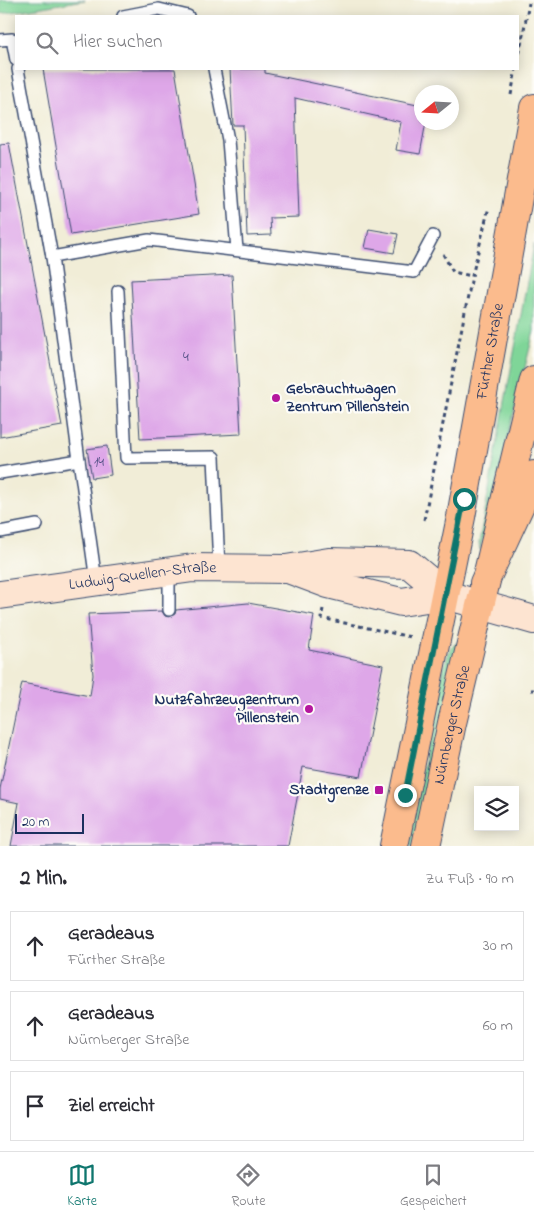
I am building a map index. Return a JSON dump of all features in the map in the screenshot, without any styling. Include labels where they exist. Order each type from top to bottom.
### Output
[{"type":"main road","name":"Fürther Straße","points":[[446,595],[523,102]]},
{"type":"main road","points":[[482,594],[534,380]]},
{"type":"main road","points":[[482,594],[534,475]]},
{"type":"main road","name":"Ludwig-Quellen-Straße","points":[[0,595],[169,571],[219,567],[286,569],[329,562],[409,564],[446,595]]},
{"type":"main road","name":"Ludwig-Quellen-Straße","points":[[286,569],[328,584],[402,602],[446,595]]},
{"type":"main road","points":[[446,595],[482,594],[534,620]]},
{"type":"main road","name":"Nürnberger Straße","points":[[426,846],[482,594]]},
{"type":"main road","name":"Nürnberger Straße","points":[[394,846],[446,595]]},
{"type":"lane","points":[[128,15],[159,9],[184,15]]},
{"type":"lane","points":[[0,40],[14,38]]},
{"type":"lane","points":[[18,70],[52,257],[96,581]]},
{"type":"lane","points":[[214,70],[228,140],[237,250]]},
{"type":"lane","points":[[52,257],[149,240],[414,272],[433,236]]},
{"type":"lane","points":[[118,291],[126,458],[214,457],[219,567]]},
{"type":"lane","points":[[0,473],[79,460]]},
{"type":"lane","points":[[0,532],[37,525]]},
{"type":"lane","points":[[169,571],[169,610]]},
{"type":"path","points":[[519,56],[529,3]]},
{"type":"path","points":[[516,70],[523,102]]},
{"type":"path","points":[[424,520],[472,276],[489,205]]},
{"type":"path","points":[[452,272],[472,276]]},
{"type":"path","points":[[331,620],[412,637]]},
{"type":"path","points":[[355,632],[357,626]]},
{"type":"green space","points":[[0,0],[85,0],[0,14]]},
{"type":"green space","points":[[534,244],[534,331],[480,550],[479,543]]},
{"type":"green space","points":[[457,643],[459,644],[416,846],[407,846],[443,669],[451,647]]},
{"type":"building","points":[[43,70],[175,70],[199,214],[71,235]]},
{"type":"building","points":[[230,70],[265,70],[265,73],[414,104],[414,130],[424,130],[420,154],[396,150],[401,122],[295,98],[299,217],[270,218],[271,235],[247,236],[243,125],[233,125]]},
{"type":"building","points":[[9,143],[62,426],[0,437],[0,144]]},
{"type":"building","points":[[369,229],[398,234],[394,253],[365,248]]},
{"type":"building","points":[[232,275],[241,434],[140,439],[131,280]]},
{"type":"building","points":[[107,446],[111,475],[92,478],[87,449]]},
{"type":"building","points":[[248,603],[314,615],[309,650],[383,665],[361,777],[303,767],[288,846],[11,846],[19,803],[0,799],[0,789],[22,683],[90,696],[93,675],[88,614],[162,611],[165,616],[169,617],[175,614],[176,610]]},
{"type":"place","name":"Gebrauchtwagen Zentrum Pillenstein","points":[[276,398]]},
{"type":"place","name":"Nutzfahrzeugzentrum Pillenstein","points":[[309,709]]},
{"type":"place","name":"Stadtgrenze","points":[[379,790]]},
{"type":"route","points":[[405,795],[464,499]]}]
